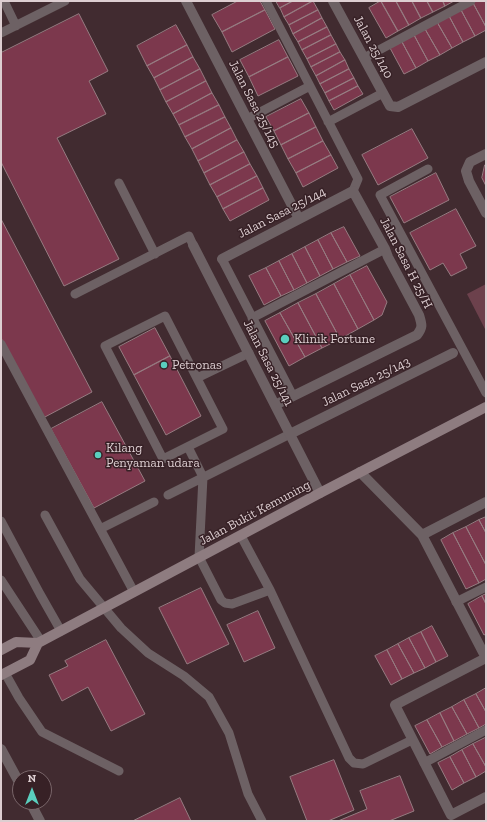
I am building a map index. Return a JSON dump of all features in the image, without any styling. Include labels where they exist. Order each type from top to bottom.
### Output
[{"type":"main road","name":"Jalan Bukit Kemuning","points":[[39,642],[486,407]]},
{"type":"main road","points":[[1,650],[16,642],[39,642],[30,660],[3,674]]},
{"type":"street","name":"Jalan Sasa 25/145","points":[[186,1],[299,219]]},
{"type":"street","name":"Jalan 25/140","points":[[333,1],[390,106],[398,107],[486,62]]},
{"type":"street","points":[[486,154],[470,162],[466,171],[469,181],[486,213]]},
{"type":"street","name":"Jalan Sasa 25/144","points":[[222,259],[353,190]]},
{"type":"street","name":"Jalan Sasa H 25/H","points":[[275,405],[417,335],[421,329],[422,323],[419,315],[353,190]]},
{"type":"street","name":"Jalan Sasa 25/141","points":[[193,245],[320,493]]},
{"type":"street","name":"Jalan Sasa 25/143","points":[[290,434],[453,353]]},
{"type":"street","points":[[360,472],[422,535],[486,658],[395,705],[452,818],[486,797]]},
{"type":"street","points":[[422,535],[486,502]]},
{"type":"street","points":[[1,750],[12,770]]},
{"type":"street","points":[[34,810],[40,821]]},
{"type":"lane","points":[[4,1],[16,26]]},
{"type":"lane","points":[[1,33],[65,1]]},
{"type":"lane","points":[[266,1],[358,180],[353,190]]},
{"type":"lane","points":[[364,58],[472,1]]},
{"type":"lane","points":[[247,118],[310,86]]},
{"type":"lane","points":[[328,122],[383,93]]},
{"type":"lane","points":[[428,169],[380,195],[486,393]]},
{"type":"lane","points":[[119,183],[154,254]]},
{"type":"lane","points":[[75,294],[189,236],[193,245]]},
{"type":"lane","points":[[252,318],[385,249]]},
{"type":"lane","points":[[222,259],[293,396]]},
{"type":"lane","points":[[165,316],[197,378],[223,428],[163,459],[105,346],[165,316]]},
{"type":"lane","points":[[1,344],[134,592]]},
{"type":"lane","points":[[197,378],[249,353]]},
{"type":"lane","points":[[168,495],[290,434]]},
{"type":"lane","points":[[188,446],[202,478],[199,557],[221,600],[225,603],[232,604],[270,590]]},
{"type":"lane","points":[[100,529],[154,502]]},
{"type":"lane","points":[[46,515],[80,579],[104,608],[148,653],[184,676],[209,697],[229,733],[248,794],[262,821]]},
{"type":"lane","points":[[1,521],[61,630]]},
{"type":"lane","points":[[241,536],[270,590],[349,758],[354,763],[363,764],[412,740]]},
{"type":"lane","points":[[1,580],[39,642]]},
{"type":"lane","points":[[456,602],[486,587]]},
{"type":"lane","points":[[3,674],[42,732],[119,771]]},
{"type":"lane","points":[[424,763],[486,730]]},
{"type":"shaded area","points":[[486,284],[486,331],[467,294]]},
{"type":"building","points":[[238,1],[260,1],[265,10],[222,32],[212,15]]},
{"type":"building","points":[[276,1],[293,1],[280,8]]},
{"type":"building","points":[[293,1],[313,1],[284,17],[280,8]]},
{"type":"building","points":[[313,1],[318,10],[289,25],[284,17]]},
{"type":"building","points":[[381,1],[396,1],[409,25],[398,31]]},
{"type":"building","points":[[381,1],[398,31],[386,38],[369,8]]},
{"type":"building","points":[[396,1],[412,1],[421,18],[409,25]]},
{"type":"building","points":[[412,1],[427,1],[433,12],[421,18]]},
{"type":"building","points":[[427,1],[443,1],[445,6],[433,12]]},
{"type":"building","points":[[443,1],[454,1],[445,6]]},
{"type":"building","points":[[477,1],[486,1],[486,27],[473,3]]},
{"type":"building","points":[[473,3],[486,27],[486,30],[475,36],[461,10]]},
{"type":"building","points":[[265,10],[275,29],[232,52],[222,32]]},
{"type":"building","points":[[318,10],[322,18],[293,34],[289,25]]},
{"type":"building","points":[[461,10],[475,36],[463,42],[449,16]]},
{"type":"building","points":[[79,14],[108,71],[89,81],[106,114],[57,138],[119,259],[64,286],[1,162],[1,53]]},
{"type":"building","points":[[449,16],[463,42],[452,48],[437,22]]},
{"type":"building","points":[[322,18],[327,27],[298,42],[293,34]]},
{"type":"building","points":[[437,22],[452,48],[440,55],[425,29]]},
{"type":"building","points":[[176,25],[187,45],[147,66],[137,46]]},
{"type":"building","points":[[327,27],[331,35],[302,50],[298,42]]},
{"type":"building","points":[[425,29],[440,55],[428,61],[414,35]]},
{"type":"building","points":[[331,35],[336,44],[307,59],[302,50]]},
{"type":"building","points":[[414,35],[428,61],[416,68],[402,42]]},
{"type":"building","points":[[279,40],[288,57],[249,77],[240,60]]},
{"type":"building","points":[[402,42],[416,68],[404,74],[390,48]]},
{"type":"building","points":[[336,44],[340,52],[311,67],[307,59]]},
{"type":"building","points":[[187,45],[193,57],[154,78],[147,66]]},
{"type":"building","points":[[340,52],[345,60],[316,76],[311,67]]},
{"type":"building","points":[[193,57],[200,69],[160,90],[154,78]]},
{"type":"building","points":[[288,57],[298,76],[258,96],[249,77]]},
{"type":"building","points":[[345,60],[349,69],[320,84],[316,76]]},
{"type":"building","points":[[200,69],[206,81],[166,102],[160,90]]},
{"type":"building","points":[[349,69],[354,78],[325,93],[320,84]]},
{"type":"building","points":[[354,78],[358,86],[329,101],[325,93]]},
{"type":"building","points":[[206,81],[212,93],[173,114],[166,102]]},
{"type":"building","points":[[358,86],[363,94],[334,110],[329,101]]},
{"type":"building","points":[[212,93],[219,105],[179,125],[173,114]]},
{"type":"building","points":[[301,99],[309,113],[274,131],[266,117]]},
{"type":"building","points":[[219,105],[225,117],[185,137],[179,125]]},
{"type":"building","points":[[309,113],[316,127],[281,145],[274,131]]},
{"type":"building","points":[[225,117],[231,128],[192,149],[185,137]]},
{"type":"building","points":[[316,127],[323,141],[288,159],[281,145]]},
{"type":"building","points":[[231,128],[237,140],[198,161],[192,149]]},
{"type":"building","points":[[412,129],[428,158],[378,185],[362,155]]},
{"type":"building","points":[[237,140],[244,152],[204,173],[198,161]]},
{"type":"building","points":[[323,141],[331,155],[296,173],[288,159]]},
{"type":"building","points":[[244,152],[250,164],[210,185],[204,173]]},
{"type":"building","points":[[331,155],[338,168],[303,187],[296,173]]},
{"type":"building","points":[[250,164],[257,176],[217,197],[210,185]]},
{"type":"building","points":[[486,165],[486,186],[482,178]]},
{"type":"building","points":[[436,173],[449,200],[404,223],[390,197]]},
{"type":"building","points":[[257,176],[263,188],[223,209],[217,197]]},
{"type":"building","points":[[263,188],[269,200],[230,221],[223,209]]},
{"type":"building","points":[[456,209],[476,246],[460,254],[467,268],[451,276],[443,263],[430,270],[410,233]]},
{"type":"building","points":[[1,219],[92,392],[43,418],[1,338]]},
{"type":"building","points":[[344,227],[360,256],[347,262],[331,233]]},
{"type":"building","points":[[331,233],[347,262],[333,269],[318,240]]},
{"type":"building","points":[[318,240],[333,269],[320,276],[305,247]]},
{"type":"building","points":[[305,247],[320,276],[307,283],[292,254]]},
{"type":"building","points":[[292,254],[307,283],[294,290],[279,261]]},
{"type":"building","points":[[279,261],[294,290],[281,296],[266,268]]},
{"type":"building","points":[[367,266],[387,302],[382,315],[374,320],[350,275]]},
{"type":"building","points":[[266,268],[281,296],[264,305],[249,276]]},
{"type":"building","points":[[350,275],[374,320],[358,329],[334,284]]},
{"type":"building","points":[[334,284],[358,329],[340,339],[316,294]]},
{"type":"building","points":[[316,294],[340,339],[322,348],[298,303]]},
{"type":"building","points":[[298,303],[322,348],[305,357],[280,313]]},
{"type":"building","name":"Klinik Fortune","points":[[280,313],[305,357],[289,366],[265,321]]},
{"type":"building","points":[[155,328],[170,356],[134,375],[119,347]]},
{"type":"building","points":[[170,356],[201,416],[166,435],[134,375]]},
{"type":"building","name":"Kilang Penyaman udara","points":[[102,402],[145,481],[94,508],[51,429]]},
{"type":"building","points":[[486,517],[486,533],[479,520]]},
{"type":"building","points":[[479,520],[486,533],[486,565],[466,527]]},
{"type":"building","points":[[466,527],[486,565],[486,579],[479,583],[453,533]]},
{"type":"building","points":[[453,533],[479,583],[466,589],[441,540]]},
{"type":"building","points":[[201,588],[229,644],[187,664],[159,608]]},
{"type":"building","points":[[486,594],[486,604],[482,596]]},
{"type":"building","points":[[482,596],[486,604],[486,634],[484,635],[468,604]]},
{"type":"building","points":[[258,611],[275,648],[244,662],[227,625]]},
{"type":"building","points":[[432,626],[448,656],[436,662],[421,632]]},
{"type":"building","points":[[421,632],[436,662],[425,668],[409,638]]},
{"type":"building","points":[[409,638],[425,668],[414,673],[398,644]]},
{"type":"building","points":[[106,640],[145,714],[111,731],[88,687],[62,701],[49,675],[68,666],[65,661]]},
{"type":"building","points":[[398,644],[414,673],[402,679],[387,650]]},
{"type":"building","points":[[387,650],[402,679],[391,685],[375,656]]},
{"type":"building","points":[[486,688],[486,712],[476,694]]},
{"type":"building","points":[[476,694],[486,712],[486,724],[479,728],[464,700]]},
{"type":"building","points":[[464,700],[479,728],[467,734],[452,707]]},
{"type":"building","points":[[452,707],[467,734],[454,741],[440,713]]},
{"type":"building","points":[[440,713],[454,741],[442,747],[427,720]]},
{"type":"building","points":[[427,720],[442,747],[430,754],[415,726]]},
{"type":"building","points":[[485,738],[486,739],[486,767],[473,744]]},
{"type":"building","points":[[473,744],[486,767],[486,771],[476,777],[462,750]]},
{"type":"building","points":[[462,750],[476,777],[464,783],[450,757]]},
{"type":"building","points":[[450,757],[464,783],[452,790],[438,763]]},
{"type":"building","points":[[334,760],[354,810],[328,821],[307,821],[290,777]]},
{"type":"building","points":[[400,776],[414,811],[389,821],[338,821],[367,809],[360,791]]},
{"type":"building","points":[[180,798],[191,821],[133,821]]},
{"type":"place","name":"Klinik Fortune","points":[[285,339]]},
{"type":"place","name":"Petronas","points":[[164,365]]},
{"type":"place","name":"Kilang Penyaman udara","points":[[98,455]]}]
